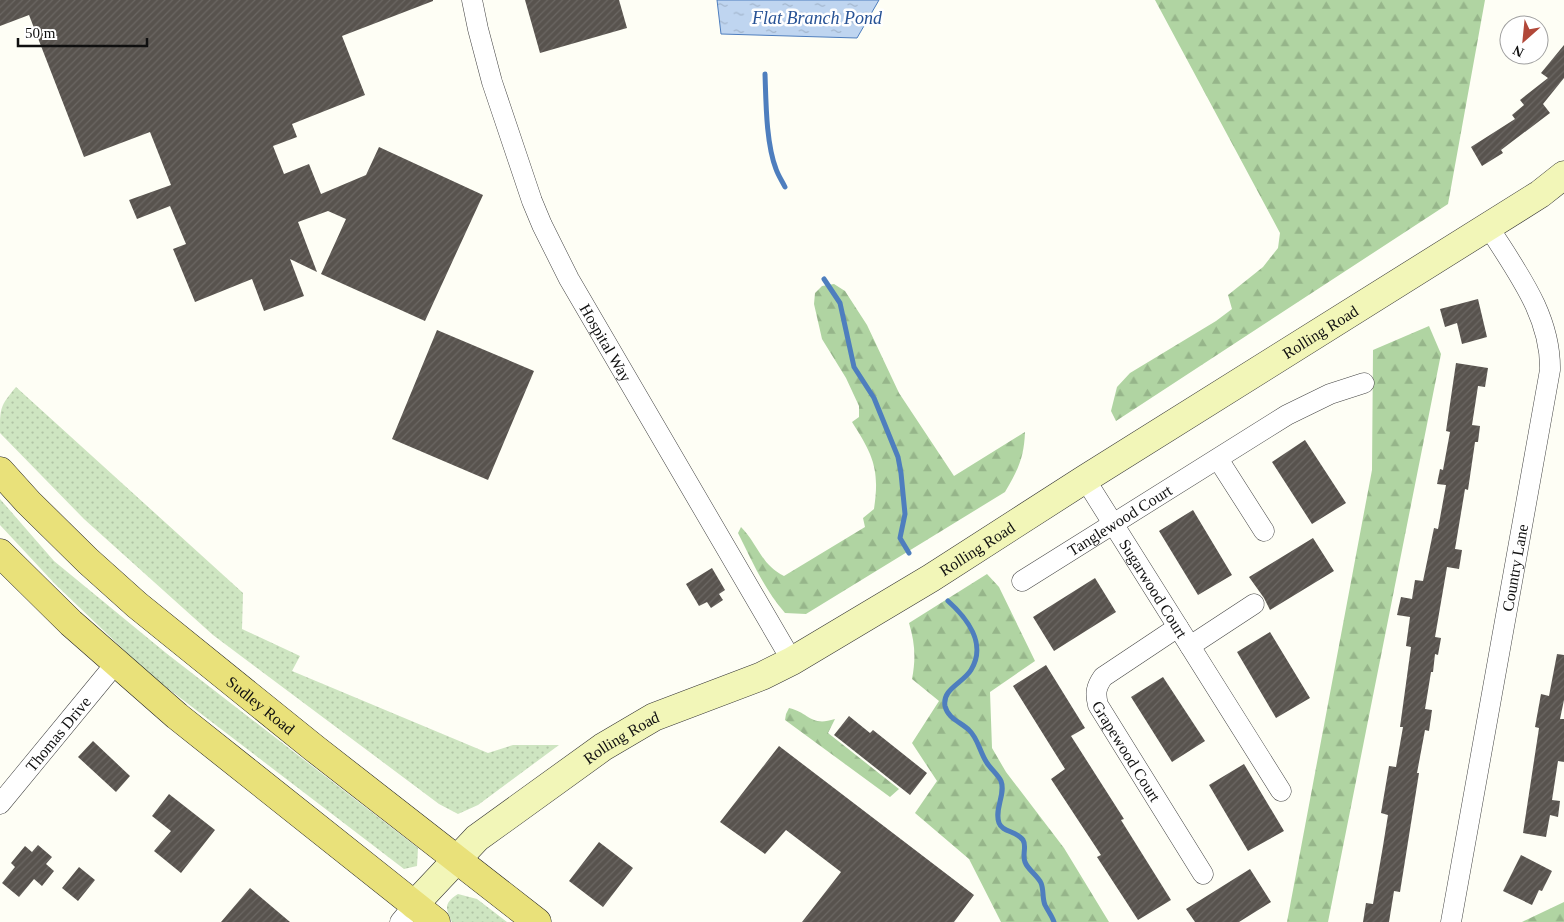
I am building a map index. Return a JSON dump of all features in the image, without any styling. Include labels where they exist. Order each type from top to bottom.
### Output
[{"type":"main road","name":"Sudley Road","points":[[0,471],[74,548],[137,605],[314,748],[537,922]]},
{"type":"main road","points":[[0,553],[27,581],[116,663],[407,914],[436,922]]},
{"type":"street","name":"Hospital Way","points":[[472,0],[492,82],[542,225],[569,279],[792,661]]},
{"type":"street","name":"Rolling Road","points":[[407,914],[477,838],[603,747],[636,726],[666,712],[762,676],[792,661],[930,578],[1540,194],[1564,175]]},
{"type":"street","name":"Country Lane","points":[[1451,922],[1551,357],[1546,329],[1536,304],[1488,226]]},
{"type":"street","name":"Tanglewood Court","points":[[1022,582],[1308,404],[1346,387],[1364,383]]},
{"type":"street","points":[[1218,459],[1264,531]]},
{"type":"street","name":"Sugarwood Court","points":[[1085,479],[1281,791]]},
{"type":"street","name":"Sugarwood Court","points":[[1190,646],[1254,604]]},
{"type":"street","name":"Grapewood Court","points":[[1178,627],[1103,677],[1097,686],[1095,695],[1098,705],[1203,874]]},
{"type":"street","name":"Thomas Drive","points":[[0,804],[116,663]]},
{"type":"green space","points":[[1155,0],[1485,0],[1448,204],[1116,421],[1111,411],[1117,387],[1130,373],[1216,321],[1232,309],[1228,295],[1263,267],[1278,248],[1280,233]]},
{"type":"green space","points":[[834,284],[845,291],[867,325],[899,393],[954,476],[1025,432],[1022,457],[1005,492],[806,614],[785,613],[753,564],[738,533],[741,527],[770,566],[784,576],[865,527],[863,518],[874,509],[876,483],[873,463],[870,453],[852,422],[859,417],[859,406],[846,378],[822,339],[814,304],[815,293],[822,286]]},
{"type":"green space","points":[[1429,326],[1441,354],[1328,922],[1287,922],[1372,470],[1373,350]]},
{"type":"green space","points":[[16,387],[243,593],[242,629],[300,656],[292,671],[488,753],[513,745],[559,745],[478,805],[458,814],[439,804],[213,635],[84,519],[0,433],[2,408]]},
{"type":"green space","points":[[0,499],[54,561],[166,653],[418,848],[417,866],[404,869],[149,674],[55,584],[0,525]]},
{"type":"green space","points":[[987,574],[999,587],[1035,661],[990,692],[992,748],[1006,772],[1064,848],[1109,922],[1001,922],[969,859],[915,813],[937,781],[912,743],[939,701],[912,679],[914,651],[909,623]]},
{"type":"green space","points":[[789,708],[815,720],[827,721],[835,719],[828,733],[899,789],[890,797],[785,720]]},
{"type":"green space","points":[[458,894],[477,899],[507,922],[452,922],[447,906],[450,900]]},
{"type":"green space","points":[[1564,902],[1564,922],[1522,922]]},
{"type":"water","name":"Flat Branch Pond","points":[[717,0],[879,0],[857,38],[721,34]]},
{"type":"building","points":[[0,0],[433,0],[342,36],[365,95],[292,124],[297,137],[273,146],[284,174],[309,164],[321,194],[366,175],[379,147],[483,195],[425,321],[321,274],[346,219],[328,211],[298,222],[317,272],[290,259],[304,296],[264,311],[252,279],[195,302],[173,249],[186,244],[170,206],[137,219],[129,200],[171,185],[150,132],[84,157],[29,15],[0,26]]},
{"type":"building","points":[[525,0],[619,0],[627,28],[540,53]]},
{"type":"building","points":[[1564,45],[1564,78],[1543,104],[1550,113],[1501,150],[1503,153],[1482,166],[1471,147],[1515,119],[1512,115],[1524,105],[1520,100],[1548,78],[1541,73]]},
{"type":"building","points":[[1478,299],[1487,337],[1462,344],[1457,323],[1445,327],[1440,309]]},
{"type":"building","points":[[437,330],[534,371],[488,480],[392,439]]},
{"type":"building","points":[[1456,363],[1488,368],[1485,387],[1478,386],[1472,425],[1480,426],[1478,442],[1475,442],[1468,490],[1465,489],[1455,549],[1462,550],[1459,569],[1447,567],[1435,637],[1441,638],[1438,655],[1435,654],[1425,709],[1432,710],[1429,731],[1425,730],[1417,773],[1419,773],[1400,892],[1394,891],[1389,922],[1363,922],[1366,903],[1373,904],[1388,815],[1381,813],[1389,766],[1396,767],[1403,727],[1400,727],[1411,647],[1406,646],[1410,617],[1397,615],[1401,597],[1412,599],[1415,580],[1423,581],[1434,528],[1438,529],[1446,485],[1437,484],[1440,469],[1443,470],[1450,432],[1446,431]]},
{"type":"building","points":[[1305,440],[1346,503],[1312,524],[1272,462]]},
{"type":"building","points":[[1193,510],[1232,575],[1198,595],[1159,531]]},
{"type":"building","points":[[1313,538],[1334,571],[1270,610],[1249,577]]},
{"type":"building","points":[[712,568],[725,590],[719,594],[723,600],[711,608],[707,602],[699,606],[686,584]]},
{"type":"building","points":[[1095,578],[1116,612],[1054,651],[1033,617]]},
{"type":"building","points":[[1270,632],[1310,698],[1276,718],[1237,652]]},
{"type":"building","points":[[1557,654],[1564,655],[1564,700],[1560,719],[1564,719],[1564,762],[1558,761],[1552,800],[1560,801],[1558,817],[1550,815],[1546,837],[1523,833],[1539,728],[1535,727],[1541,694],[1549,696]]},
{"type":"building","points":[[1046,665],[1085,728],[1071,736],[1124,819],[1121,820],[1171,900],[1138,920],[1097,857],[1101,855],[1051,779],[1065,769],[1013,686]]},
{"type":"building","points":[[1163,677],[1205,741],[1172,762],[1131,697]]},
{"type":"building","points":[[849,716],[870,733],[873,730],[927,773],[910,795],[834,735]]},
{"type":"building","points":[[93,741],[130,776],[116,792],[78,757]]},
{"type":"building","points":[[779,746],[974,895],[954,922],[802,922],[841,872],[786,830],[765,854],[720,822]]},
{"type":"building","points":[[1244,764],[1284,831],[1248,851],[1209,785]]},
{"type":"building","points":[[169,794],[215,830],[181,873],[154,851],[171,831],[152,816]]},
{"type":"building","points":[[599,842],[633,868],[603,907],[569,881]]},
{"type":"building","points":[[38,845],[52,857],[46,864],[54,871],[42,886],[34,879],[19,897],[2,883],[15,867],[11,863],[25,846],[32,852]]},
{"type":"building","points":[[1521,855],[1552,871],[1542,891],[1539,890],[1532,905],[1503,891]]},
{"type":"building","points":[[79,867],[95,880],[78,901],[62,888]]},
{"type":"building","points":[[1250,869],[1271,902],[1239,922],[1195,922],[1186,909]]},
{"type":"building","points":[[250,888],[290,922],[221,922]]},
{"type":"waterway","points":[[765,74],[770,147],[776,169],[785,187]]},
{"type":"waterway","points":[[824,279],[840,303],[854,367],[874,398],[898,457],[905,514],[900,538],[909,553]]},
{"type":"waterway","points":[[948,601],[968,623],[976,641],[977,651],[971,670],[947,695],[945,706],[949,714],[972,733],[985,759],[1001,781],[1002,791],[998,812],[999,823],[1003,828],[1023,840],[1025,845],[1025,862],[1041,883],[1044,902],[1054,922]]}]
